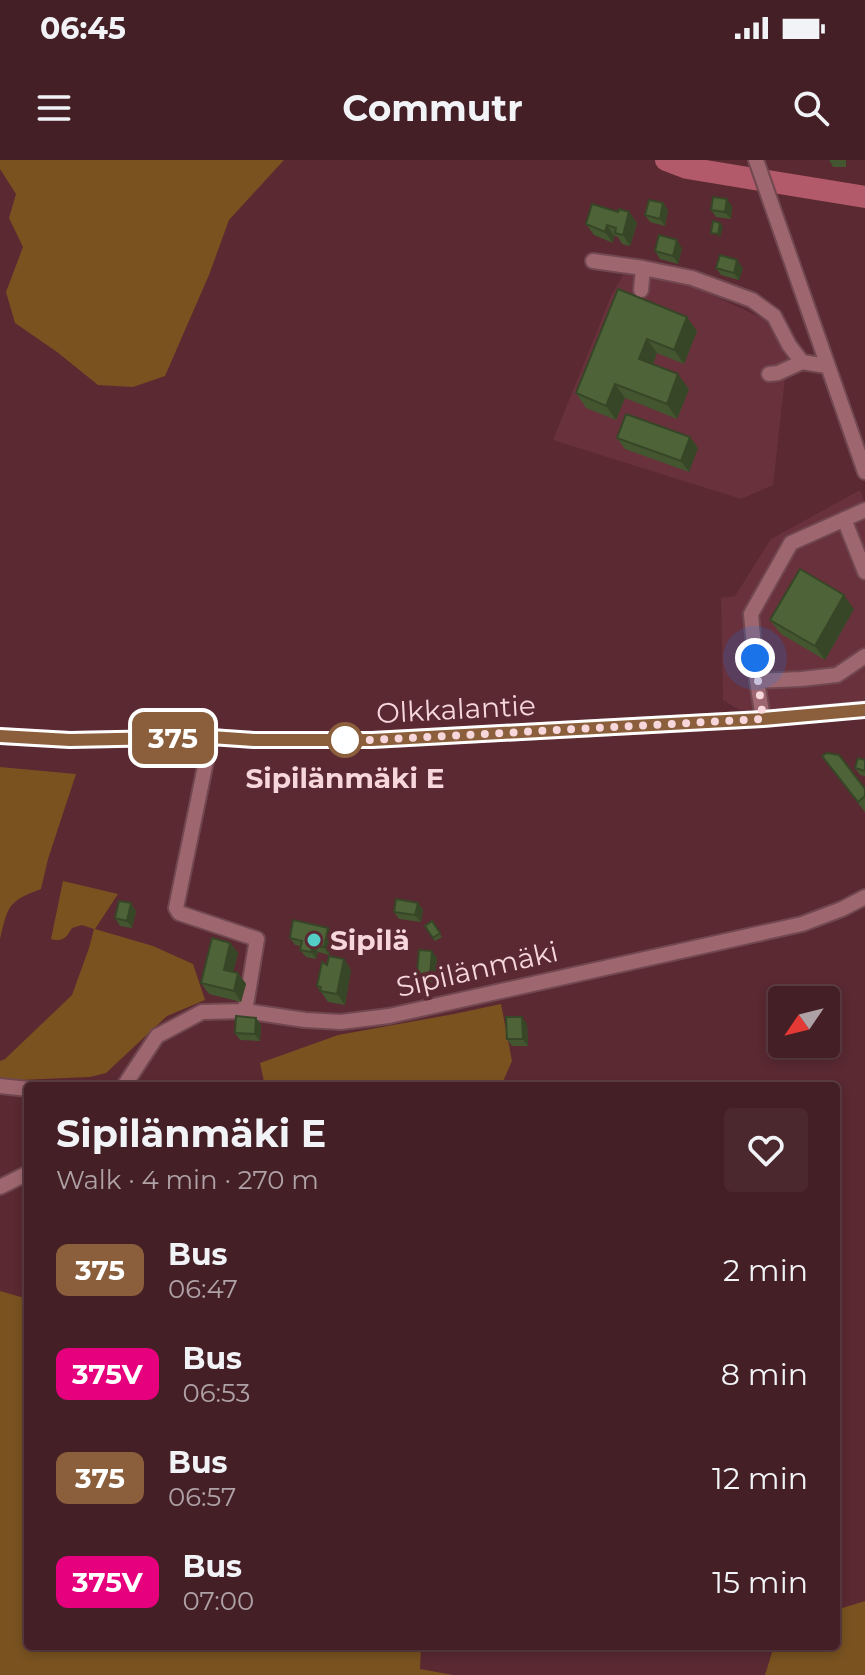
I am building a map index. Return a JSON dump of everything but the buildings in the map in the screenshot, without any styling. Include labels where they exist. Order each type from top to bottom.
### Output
[{"type":"street","points":[[756,160],[865,472]]},
{"type":"street","points":[[593,261],[692,278],[752,300],[774,316],[802,362]]},
{"type":"street","points":[[641,290],[643,268]]},
{"type":"street","points":[[769,374],[802,362],[827,366]]},
{"type":"street","points":[[763,719],[751,614],[791,543],[865,510]]},
{"type":"street","points":[[844,519],[865,572]]},
{"type":"street","points":[[757,681],[837,675],[865,656]]},
{"type":"street","name":"Olkkalantie","points":[[0,736],[70,740],[211,737],[372,740],[763,719],[865,709]]},
{"type":"street","points":[[211,737],[176,908],[179,913],[257,939],[245,1011]]},
{"type":"street","name":"Sipilänmäki","points":[[127,1082],[157,1036],[202,1012],[245,1011],[341,1022],[389,1016],[802,924],[865,897]]},
{"type":"street","points":[[0,1086],[24,1089]]},
{"type":"street","points":[[0,1187],[24,1175]]},
{"type":"shaded area","points":[[0,160],[284,160],[229,220],[165,376],[133,387],[98,385],[15,323],[6,292],[23,247],[9,218],[16,194],[0,169]]},
{"type":"shaded area","points":[[623,275],[677,279],[769,321],[788,351],[773,485],[741,499],[553,440],[611,296]]},
{"type":"shaded area","points":[[860,490],[865,503],[865,700],[743,712],[723,700],[721,598],[735,596],[771,539]]},
{"type":"shaded area","points":[[0,767],[76,774],[41,889],[22,897],[11,906],[0,939]]},
{"type":"shaded area","points":[[63,881],[118,894],[95,929],[153,946],[193,964],[205,1000],[167,1016],[106,1073],[90,1077],[0,1079],[0,1061],[72,995],[89,948],[94,929],[82,925],[72,928],[66,937],[51,939]]},
{"type":"shaded area","points":[[501,1004],[512,1061],[503,1082],[264,1082],[260,1063],[338,1035]]},
{"type":"shaded area","points":[[0,1291],[24,1298],[24,1650],[421,1650],[420,1669],[453,1675],[0,1675]]},
{"type":"shaded area","points":[[865,1601],[865,1675],[765,1675],[773,1650],[840,1650],[840,1609]]},
{"type":"waterway","points":[[666,160],[687,168],[865,197]]},
{"type":"bus line","name":"375","points":[[0,736],[70,740],[211,737],[372,740],[763,719],[865,710]]},
{"type":"place","name":"Sipilänmäki E","points":[[345,740]]},
{"type":"place","name":"Sipilä","points":[[314,940]]},
{"type":"route","points":[[345,740],[763,719],[755,658]]}]
